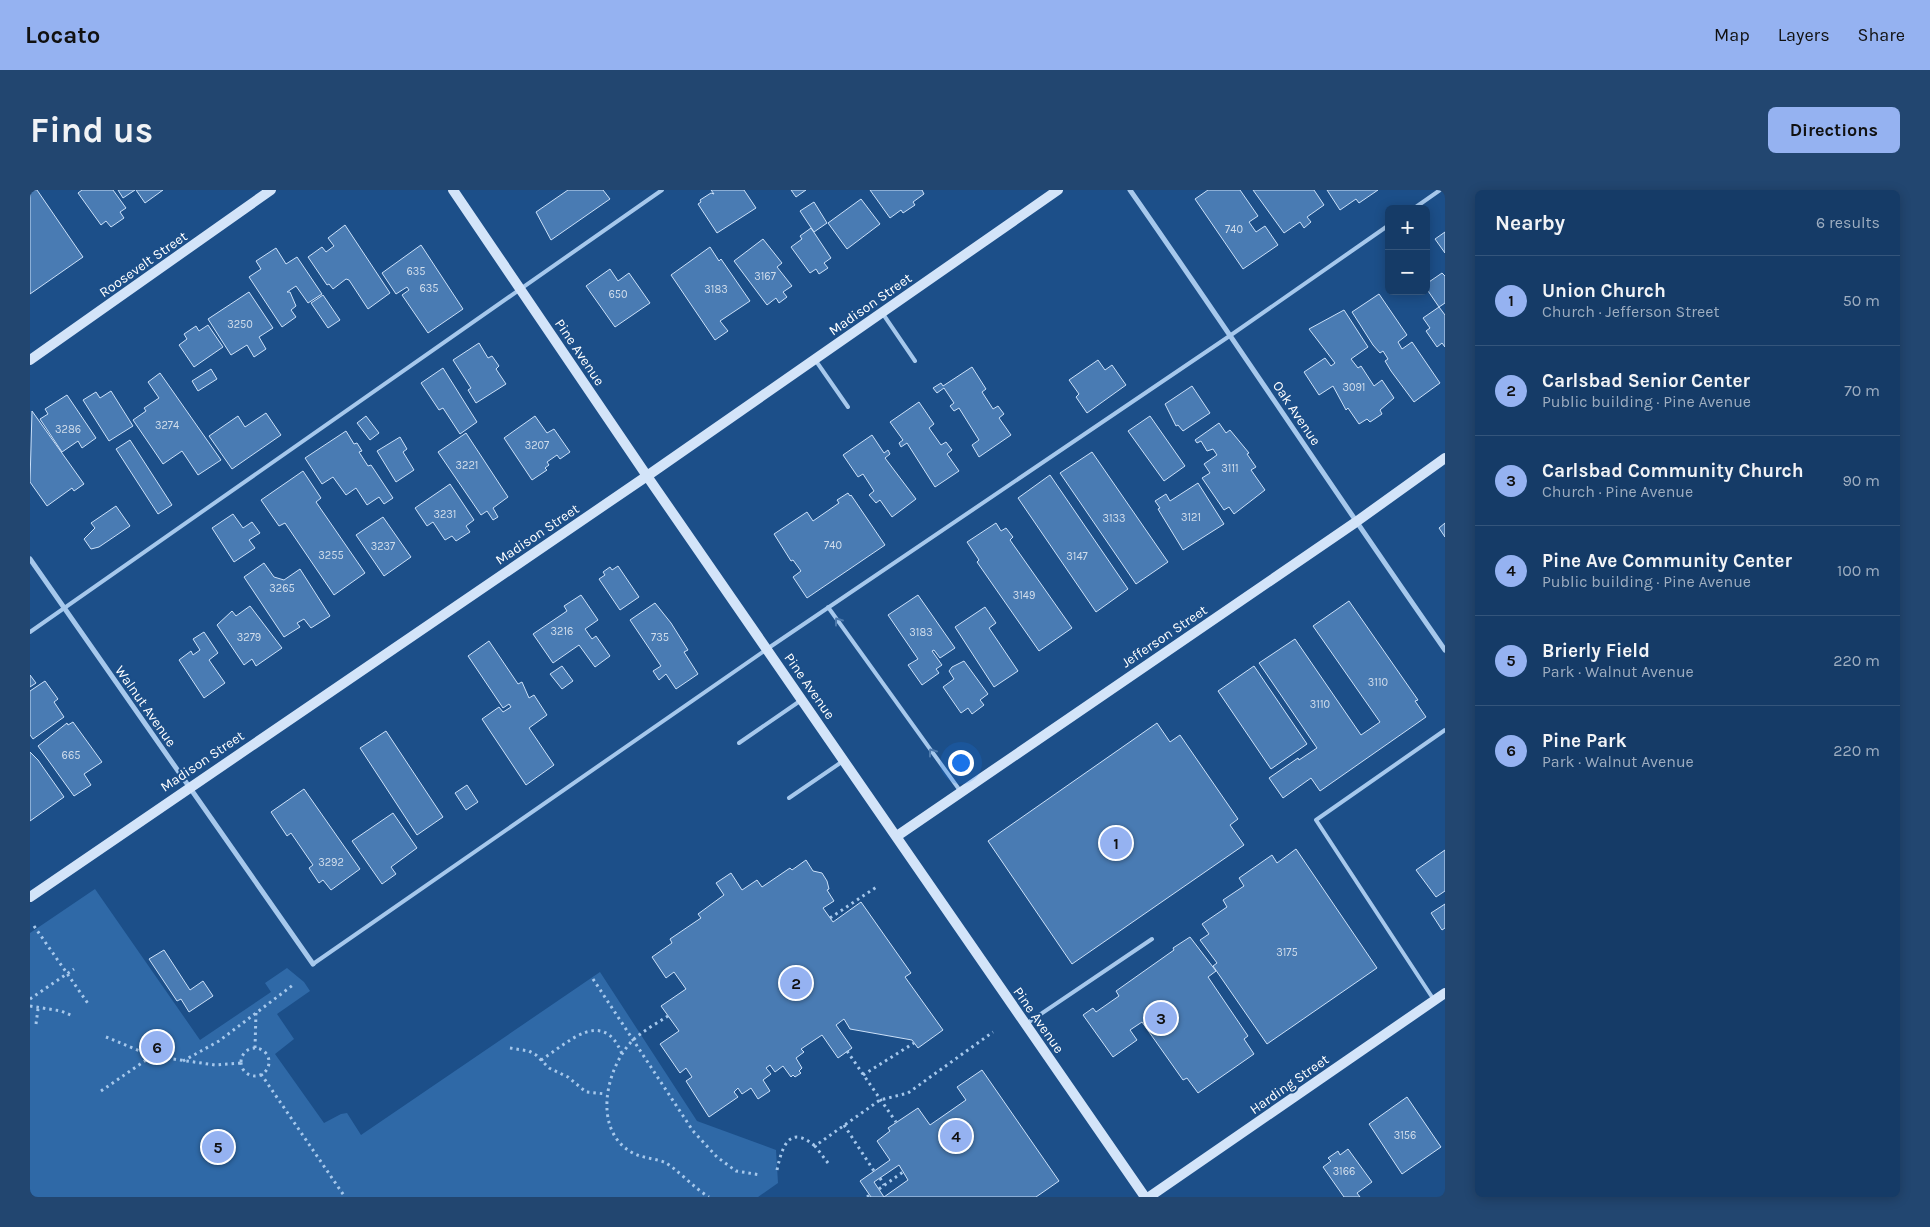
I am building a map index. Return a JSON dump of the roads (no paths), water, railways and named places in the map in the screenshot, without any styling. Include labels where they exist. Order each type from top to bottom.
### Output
[{"type":"street","name":"Roosevelt Street","points":[[30,360],[271,190]]},
{"type":"street","name":"Pine Avenue","points":[[453,190],[522,289],[647,476],[1145,1197]]},
{"type":"street","name":"Madison Street","points":[[30,897],[188,787],[647,476],[1058,190]]},
{"type":"street","name":"Oak Avenue","points":[[1130,190],[1232,335],[1356,522],[1445,650]]},
{"type":"street","name":"Jefferson Street","points":[[897,836],[1356,522],[1445,458]]},
{"type":"street","name":"Walnut Avenue","points":[[30,558],[313,964]]},
{"type":"street","name":"Harding Street","points":[[1149,1197],[1445,993]]},
{"type":"lane","points":[[30,632],[662,190]]},
{"type":"lane","points":[[1419,205],[1440,190]]},
{"type":"lane","points":[[313,964],[828,607],[1232,335],[1385,229]]},
{"type":"lane","points":[[882,312],[915,361]]},
{"type":"lane","points":[[815,359],[848,407]]},
{"type":"lane","points":[[828,607],[961,792]]},
{"type":"lane","points":[[739,743],[802,700]]},
{"type":"lane","points":[[1434,1000],[1316,820],[1445,730]]},
{"type":"lane","points":[[789,798],[844,760]]},
{"type":"lane","points":[[1026,1024],[1152,939]]},
{"type":"place","name":"Union Church","points":[[1116,843]]},
{"type":"place","name":"Carlsbad Senior Center","points":[[796,983]]},
{"type":"place","name":"Carlsbad Community Church","points":[[1161,1018]]},
{"type":"place","name":"Pine Park","points":[[157,1047]]},
{"type":"place","name":"Pine Ave Community Center","points":[[956,1136]]},
{"type":"place","name":"Brierly Field","points":[[218,1147]]}]
